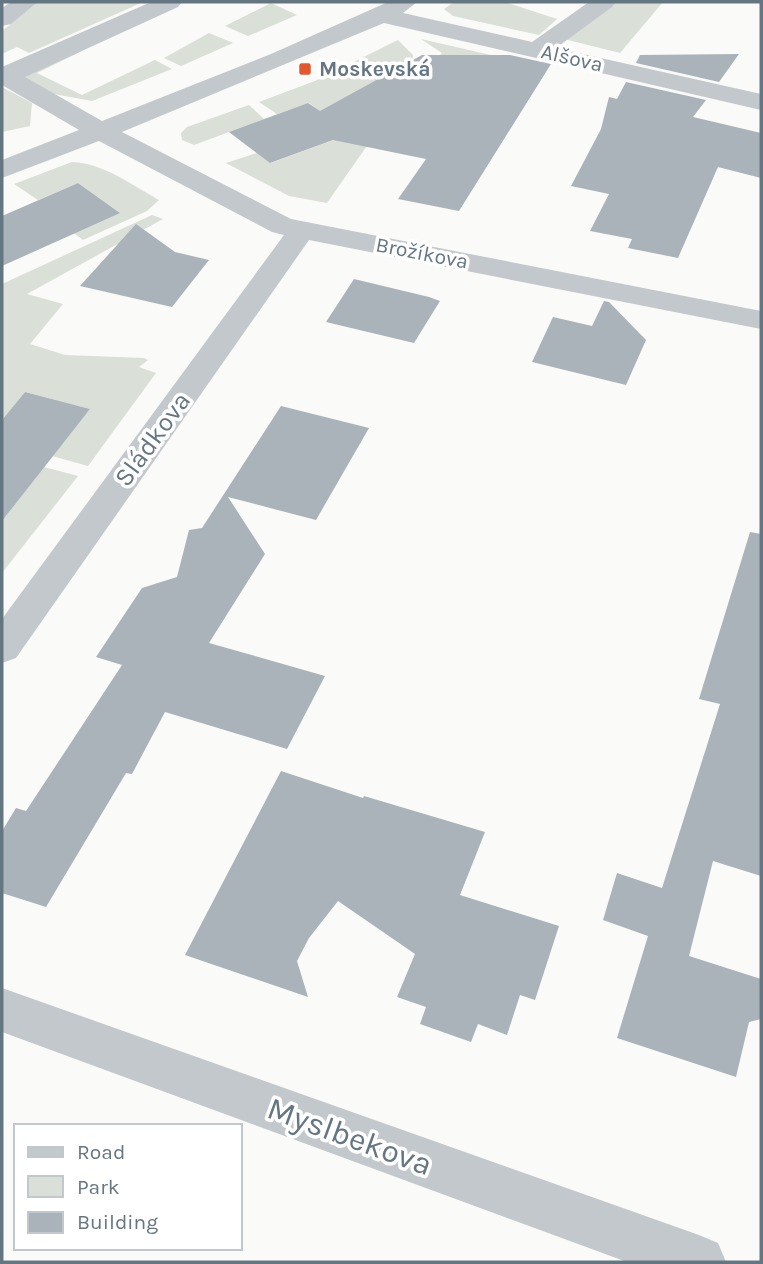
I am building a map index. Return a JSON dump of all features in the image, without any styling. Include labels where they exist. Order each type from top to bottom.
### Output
[{"type":"street","points":[[2,19],[26,2]]},
{"type":"street","points":[[4,76],[170,2]]},
{"type":"street","points":[[2,170],[102,132],[382,15],[405,2]]},
{"type":"street","points":[[537,50],[604,2]]},
{"type":"street","name":"Alšova","points":[[382,15],[761,102]]},
{"type":"street","points":[[4,76],[102,132]]},
{"type":"street","name":"Brožíkova","points":[[102,132],[282,226],[761,320]]},
{"type":"street","name":"Sládkova","points":[[2,648],[302,230]]},
{"type":"street","name":"Myslbekova","points":[[2,1010],[699,1262]]},
{"type":"green space","points":[[38,2],[143,2],[29,53],[17,47],[2,54],[2,31]]},
{"type":"green space","points":[[454,2],[505,2],[557,19],[539,35],[453,16],[444,9]]},
{"type":"green space","points":[[616,2],[663,2],[620,53],[564,39]]},
{"type":"green space","points":[[271,3],[297,15],[248,36],[225,26]]},
{"type":"green space","points":[[209,33],[233,43],[181,66],[164,58]]},
{"type":"green space","points":[[421,39],[508,59],[378,130],[327,203],[289,196],[226,163],[257,153],[271,163],[350,134],[309,103],[277,114],[259,102],[315,81],[398,40],[413,55],[413,60],[366,86],[435,60],[442,53]]},
{"type":"green space","points":[[74,49],[82,51],[37,73],[82,95],[155,60],[172,69],[92,101],[48,93],[15,76]]},
{"type":"green space","points":[[2,87],[32,103],[30,126],[2,132]]},
{"type":"green space","points":[[249,105],[264,119],[194,145],[182,140],[181,133],[187,127]]},
{"type":"green space","points":[[72,162],[95,166],[159,200],[147,211],[83,240],[74,233],[119,212],[78,183],[38,200],[14,184]]},
{"type":"green space","points":[[152,215],[163,219],[27,294],[63,304],[30,344],[65,355],[144,358],[148,360],[139,367],[156,373],[88,466],[52,456],[90,409],[25,392],[2,420],[2,284]]},
{"type":"green space","points":[[44,467],[78,476],[2,573],[2,521]]},
{"type":"building","points":[[739,54],[719,82],[636,63],[640,55]]},
{"type":"building","points":[[422,55],[510,55],[551,64],[459,211],[398,199],[426,159],[333,140],[270,163],[229,132],[308,103],[320,111]]},
{"type":"building","points":[[626,82],[706,100],[693,117],[761,133],[761,178],[718,167],[678,258],[628,248],[632,239],[590,231],[609,194],[571,186],[601,129],[609,97],[617,99]]},
{"type":"building","points":[[78,183],[120,213],[2,266],[2,216]]},
{"type":"building","points":[[136,224],[175,252],[209,260],[172,307],[80,286]]},
{"type":"building","points":[[354,279],[440,301],[414,343],[326,322]]},
{"type":"building","points":[[604,301],[609,302],[646,340],[626,385],[532,362],[553,317],[592,326]]},
{"type":"building","points":[[25,392],[90,409],[2,521],[2,420]]},
{"type":"building","points":[[281,406],[369,428],[316,520],[228,497],[265,554],[209,643],[325,676],[287,749],[165,712],[132,774],[126,773],[46,907],[2,893],[2,831],[16,808],[26,811],[122,665],[96,657],[142,588],[177,577],[189,530],[202,528]]},
{"type":"building","points":[[750,532],[761,534],[761,876],[713,861],[689,956],[761,979],[761,1019],[749,1022],[736,1077],[617,1038],[648,936],[603,920],[617,873],[662,888],[720,704],[699,699]]},
{"type":"building","points":[[281,771],[363,798],[364,796],[485,832],[460,895],[559,926],[535,1000],[520,995],[507,1035],[478,1024],[471,1042],[420,1024],[426,1007],[397,997],[415,954],[338,901],[309,938],[297,961],[308,997],[185,955]]},
{"type":"place","name":"Moskevská","points":[[305,69]]}]
